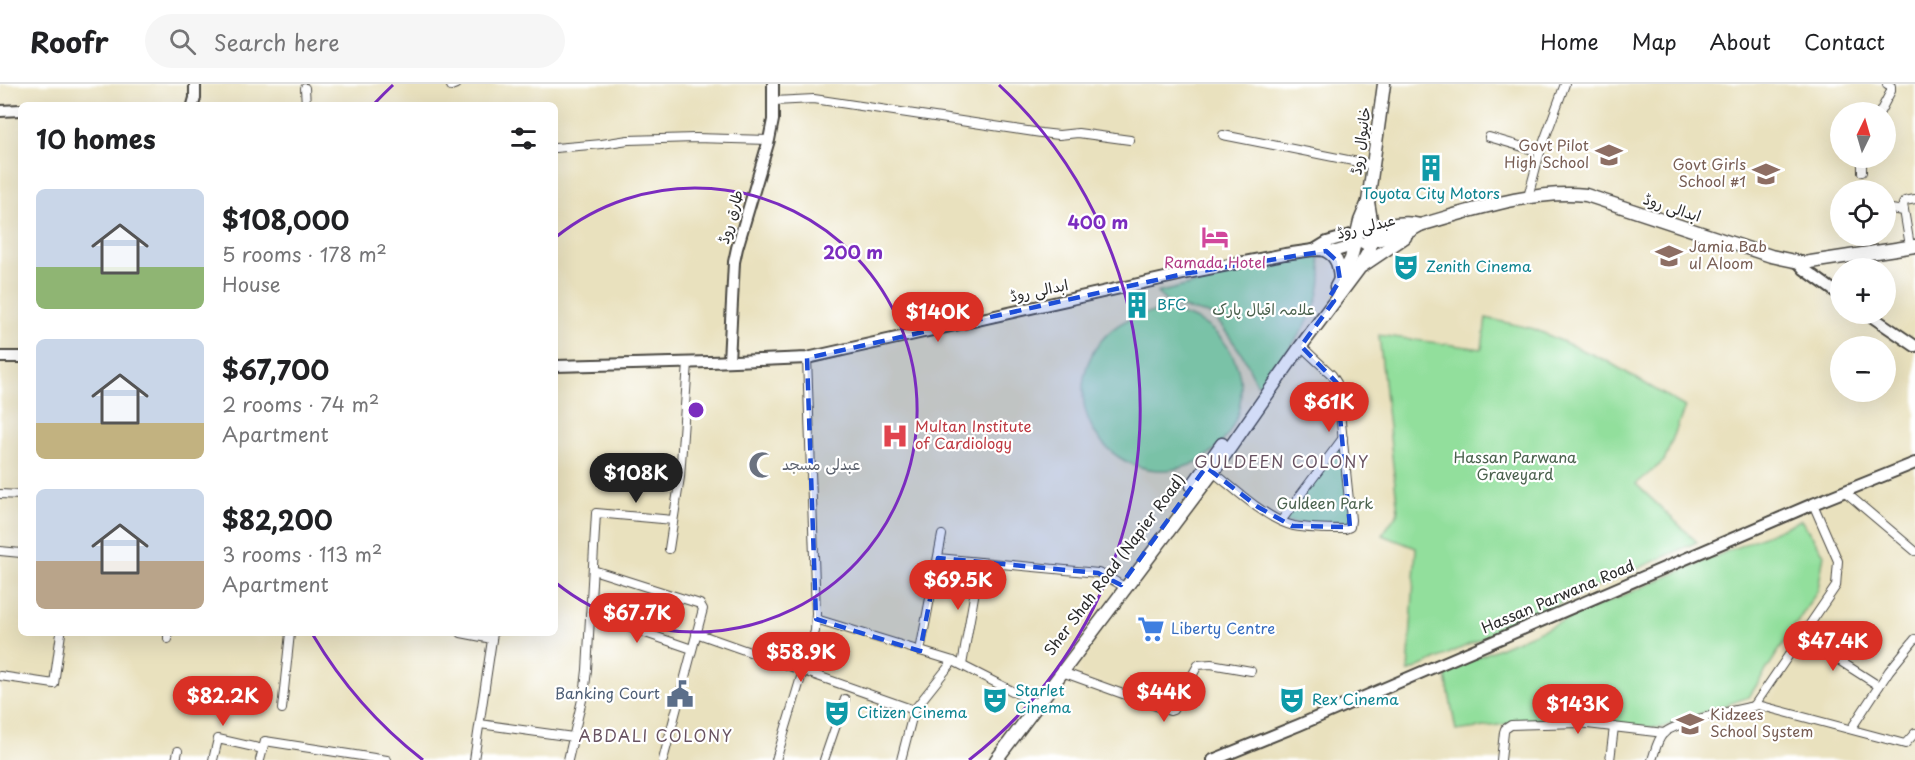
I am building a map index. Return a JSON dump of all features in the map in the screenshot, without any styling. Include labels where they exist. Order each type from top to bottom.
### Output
[{"type":"main road","points":[[193,102],[195,84]]},
{"type":"main road","name":"طارق روڈ","points":[[729,361],[734,262],[769,140],[773,120],[773,84]]},
{"type":"main road","name":"خانیوال روڈ","points":[[1331,300],[1351,259],[1360,221],[1368,202],[1384,84]]},
{"type":"main road","points":[[0,111],[18,110]]},
{"type":"main road","name":"ابدالی روڈ","points":[[1420,225],[1528,197],[1572,194],[1586,195],[1771,256],[1799,263],[1913,246]]},
{"type":"main road","name":"خانیوال روڈ","points":[[1368,202],[1371,236]]},
{"type":"main road","points":[[1331,300],[1358,270],[1420,225]]},
{"type":"main road","name":"عبدلی روڈ","points":[[1320,250],[1336,250],[1357,239],[1371,236],[1408,232],[1420,225]]},
{"type":"main road","points":[[1358,270],[1370,249],[1371,236]]},
{"type":"main road","points":[[1320,250],[1332,254],[1340,280]]},
{"type":"main road","name":"ابدالی روڈ","points":[[558,366],[807,357],[1171,277],[1320,250]]},
{"type":"main road","points":[[1799,263],[1801,267],[1830,288]]},
{"type":"main road","name":"Sher Shah Road (Napier Road)","points":[[987,760],[1232,437],[1300,346],[1331,300]]},
{"type":"main road","name":"Sher Shah Road (Napier Road)","points":[[996,760],[1213,472],[1232,437],[1331,300]]},
{"type":"main road","points":[[1883,324],[1915,346]]},
{"type":"main road","points":[[0,357],[18,357]]},
{"type":"main road","name":"Hassan Parwana Road","points":[[1213,760],[1813,504],[1915,463]]},
{"type":"street","points":[[1528,197],[1540,152],[1565,84]]},
{"type":"street","points":[[1885,102],[1891,91],[1888,84]]},
{"type":"street","points":[[305,88],[306,102]]},
{"type":"street","points":[[774,101],[814,99],[1041,134],[1078,133],[1130,140]]},
{"type":"street","points":[[1223,135],[1373,165]]},
{"type":"street","points":[[1489,137],[1540,152]]},
{"type":"street","points":[[558,148],[628,140],[695,138],[769,140]]},
{"type":"street","points":[[1913,246],[1904,211],[1904,202],[1915,199]]},
{"type":"street","points":[[1896,210],[1904,211]]},
{"type":"street","points":[[1213,472],[1258,507],[1292,526],[1345,529],[1350,526],[1335,379],[1300,346]]},
{"type":"street","points":[[776,760],[815,631],[816,619],[807,357]]},
{"type":"street","points":[[669,549],[680,477],[688,363]]},
{"type":"street","points":[[1281,521],[1342,438]]},
{"type":"street","points":[[1844,491],[1915,551]]},
{"type":"street","points":[[0,494],[18,495]]},
{"type":"street","points":[[1754,706],[1836,586],[1838,561],[1813,504]]},
{"type":"street","points":[[568,760],[585,687],[596,513],[674,520]]},
{"type":"street","points":[[920,651],[942,535]]},
{"type":"street","points":[[0,551],[18,553]]},
{"type":"street","points":[[938,558],[1098,573],[1121,585]]},
{"type":"street","points":[[962,665],[980,562]]},
{"type":"street","points":[[593,570],[700,604],[703,609],[663,760]]},
{"type":"street","points":[[590,614],[692,649]]},
{"type":"street","points":[[816,619],[962,665],[1032,701]]},
{"type":"street","points":[[696,633],[914,710]]},
{"type":"street","points":[[0,676],[54,684],[61,636]]},
{"type":"street","points":[[282,709],[290,636]]},
{"type":"street","points":[[474,760],[492,636]]},
{"type":"street","points":[[1801,636],[1879,686]]},
{"type":"street","points":[[1851,729],[1879,686],[1915,639]]},
{"type":"street","points":[[901,760],[914,710],[953,662]]},
{"type":"street","points":[[1062,672],[1173,711],[1198,665],[1210,664],[1251,671]]},
{"type":"street","points":[[824,760],[845,699]]},
{"type":"street","points":[[1501,760],[1503,732],[1511,725],[1579,723],[1664,733],[1698,719],[1758,705],[1905,744],[1915,734]]},
{"type":"street","points":[[480,724],[573,737]]},
{"type":"street","points":[[1610,760],[1614,727]]},
{"type":"street","points":[[1652,760],[1664,733]]},
{"type":"street","points":[[213,760],[218,739],[263,748]]},
{"type":"street","points":[[260,760],[265,741],[387,760]]},
{"type":"street","points":[[176,760],[178,751]]},
{"type":"highlighted area","points":[[1326,251],[1337,261],[1340,280],[1329,298],[1334,301],[1301,346],[1337,383],[1350,527],[1292,526],[1258,507],[1206,467],[1121,585],[1098,573],[938,558],[920,651],[816,619],[807,358],[1183,274]]},
{"type":"green space","name":"علامہ اقبال پارک","points":[[1308,256],[1319,257],[1321,275],[1314,308],[1286,354],[1264,382],[1257,384],[1242,354],[1215,317],[1170,305],[1157,293]]},
{"type":"green space","points":[[1162,312],[1177,313],[1192,318],[1206,325],[1218,335],[1228,347],[1235,361],[1240,376],[1240,406],[1235,421],[1228,435],[1218,447],[1206,457],[1192,464],[1177,469],[1162,470],[1147,469],[1132,464],[1118,457],[1106,447],[1096,435],[1089,421],[1084,406],[1083,391],[1084,376],[1089,361],[1096,347],[1106,335],[1118,325],[1132,318],[1147,313]]},
{"type":"green space","name":"Hassan Parwana Graveyard","points":[[1486,318],[1534,329],[1607,361],[1685,407],[1664,461],[1636,484],[1697,542],[1408,672],[1416,548],[1382,535],[1398,512],[1379,335],[1482,349]]},
{"type":"green space","name":"Guldeen Park","points":[[1343,438],[1351,520],[1345,529],[1281,521]]},
{"type":"green space","points":[[1801,520],[1824,554],[1818,590],[1749,697],[1660,728],[1542,719],[1456,731],[1445,671]]},
{"type":"place","name":"Govt Pilot High School","points":[[1609,155]]},
{"type":"place","name":"Toyota City Motors","points":[[1431,168]]},
{"type":"place","name":"Govt Girls School #1","points":[[1766,174]]},
{"type":"place","name":"Ramada Hotel","points":[[1215,237]]},
{"type":"place","name":"Jamia Bab ul Aloom","points":[[1669,256]]},
{"type":"place","name":"Zenith Cinema","points":[[1406,267]]},
{"type":"place","name":"BFC","points":[[1137,305]]},
{"type":"place","name":"Multan Institute of Cardiology","points":[[895,436]]},
{"type":"place","name":"عبدلی مسجد","points":[[762,465]]},
{"type":"place","name":"Liberty Centre","points":[[1151,629]]},
{"type":"place","name":"Banking Court","points":[[680,694]]},
{"type":"place","name":"Starlet Cinema","points":[[995,700]]},
{"type":"place","name":"Rex Cinema","points":[[1292,700]]},
{"type":"place","name":"Citizen Cinema","points":[[837,713]]},
{"type":"place","name":"Kidzees School System","points":[[1690,724]]},
{"type":"district","name":"GULDEEN COLONY","points":[[1282,462]]},
{"type":"district","name":"ABDALI COLONY","points":[[656,736]]}]
